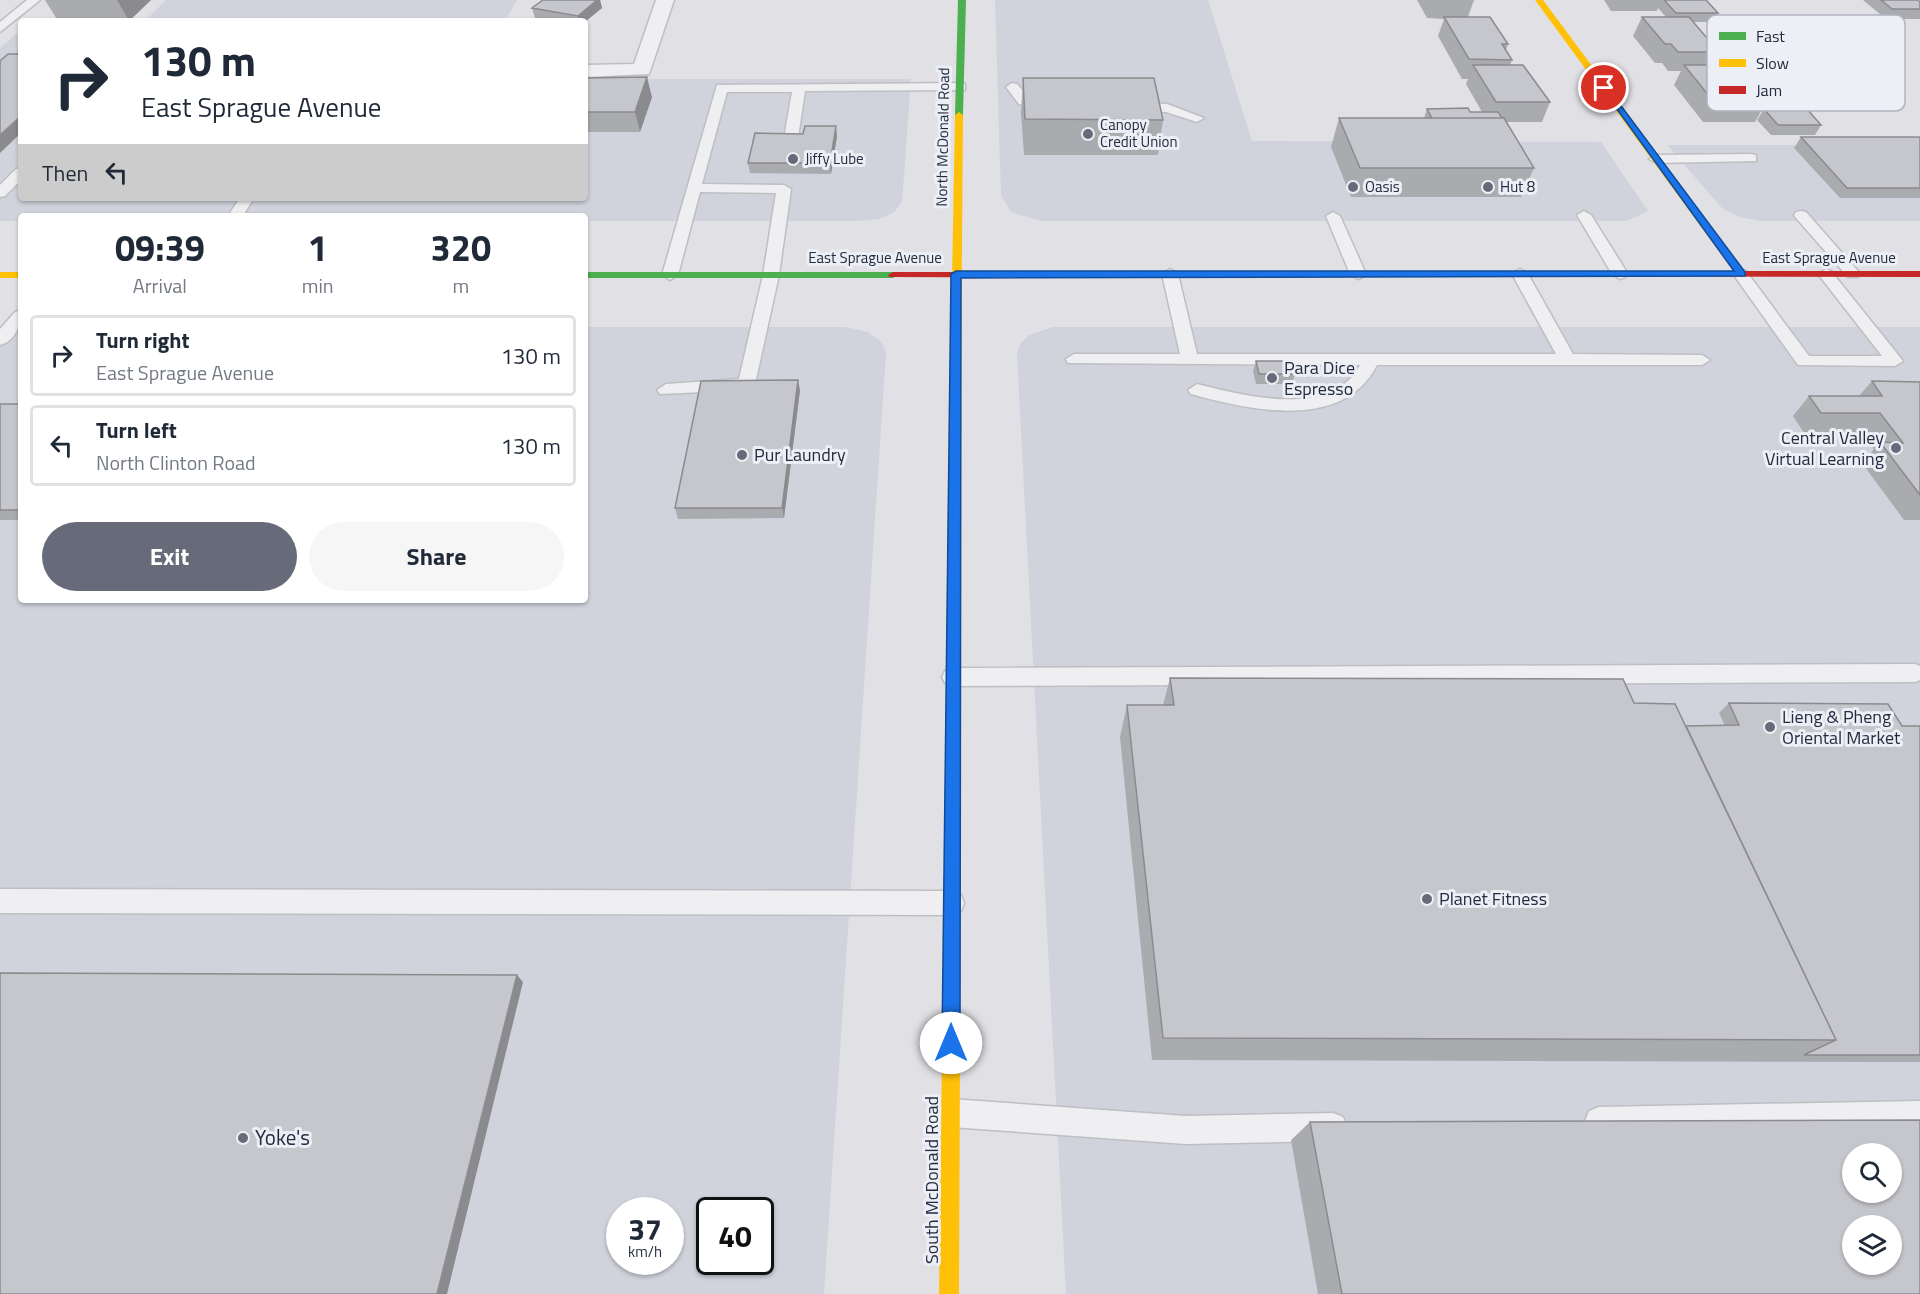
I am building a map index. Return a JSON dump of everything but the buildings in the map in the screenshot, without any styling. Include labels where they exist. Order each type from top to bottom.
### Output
[{"type":"street","points":[[588,71],[642,70],[664,0]]},
{"type":"street","name":"North McDonald Road","points":[[956,274],[962,0]]},
{"type":"street","points":[[1539,0],[1741,274]]},
{"type":"street","points":[[0,274],[18,274]]},
{"type":"street","name":"East Sprague Avenue","points":[[588,274],[1920,274]]},
{"type":"street","name":"South McDonald Road","points":[[949,1294],[956,274]]},
{"type":"lane","points":[[0,28],[34,0]]},
{"type":"lane","points":[[670,274],[722,88],[960,87]]},
{"type":"lane","points":[[1012,87],[1024,101],[1035,105],[1057,107]]},
{"type":"lane","points":[[790,144],[799,88]]},
{"type":"lane","points":[[1124,106],[1167,108],[1197,118]]},
{"type":"lane","points":[[1656,159],[1750,158]]},
{"type":"lane","points":[[666,390],[746,384],[771,274],[786,173]]},
{"type":"lane","points":[[0,193],[18,175]]},
{"type":"lane","points":[[694,188],[784,189]]},
{"type":"lane","points":[[1584,215],[1620,274]]},
{"type":"lane","points":[[1801,215],[1853,274]]},
{"type":"lane","points":[[1333,216],[1358,274]]},
{"type":"lane","points":[[1170,274],[1190,359]]},
{"type":"lane","points":[[1520,274],[1567,359]]},
{"type":"lane","points":[[1741,274],[1804,361],[1895,361],[1826,274]]},
{"type":"lane","points":[[0,340],[18,319]]},
{"type":"lane","points":[[1074,359],[1702,360]]},
{"type":"lane","points":[[1197,390],[1229,399],[1269,404],[1305,404],[1326,400],[1356,384],[1371,359]]},
{"type":"lane","points":[[953,677],[1915,673]]},
{"type":"lane","points":[[0,901],[952,903]]},
{"type":"lane","points":[[951,1113],[1186,1130],[1364,1126]]},
{"type":"lane","points":[[1577,1122],[1920,1115]]},
{"type":"shaded area","points":[[166,0],[517,0],[507,18],[148,18]]},
{"type":"shaded area","points":[[995,0],[1208,0],[1252,141],[1601,142],[1648,211],[1627,221],[1041,221],[1011,212],[1001,195]]},
{"type":"shaded area","points":[[18,34],[18,201],[588,201],[588,79],[911,79],[902,202],[894,212],[879,219],[858,221],[588,221],[588,213],[18,213],[18,221],[0,221],[0,48]]},
{"type":"shaded area","points":[[1667,145],[1920,145],[1920,221],[1760,221],[1739,217],[1722,208]]},
{"type":"shaded area","points":[[0,327],[18,327],[18,603],[588,603],[588,327],[846,327],[868,332],[881,341],[886,352],[824,1294],[0,1294]]},
{"type":"shaded area","points":[[1053,327],[1920,327],[1920,1294],[1066,1294],[1017,354],[1021,343],[1029,335]]},
{"type":"traffic: fast","points":[[959,115],[962,0]]},
{"type":"traffic: fast","points":[[1164,275],[1531,274]]},
{"type":"traffic: fast","points":[[588,275],[893,275]]},
{"type":"traffic: fast","points":[[951,1057],[954,503]]},
{"type":"traffic: slow","points":[[1539,0],[1741,274]]},
{"type":"traffic: slow","points":[[954,503],[959,115]]},
{"type":"traffic: slow","points":[[0,275],[18,275]]},
{"type":"traffic: slow","points":[[949,1294],[951,1057]]},
{"type":"traffic: jam","points":[[1531,274],[1920,274]]},
{"type":"traffic: jam","points":[[893,275],[1164,275]]},
{"type":"place","name":"Canopy Credit Union","points":[[1088,134]]},
{"type":"place","name":"Jiffy Lube","points":[[793,159]]},
{"type":"place","name":"Oasis","points":[[1353,187]]},
{"type":"place","name":"Hut 8","points":[[1488,187]]},
{"type":"place","name":"Para Dice Espresso","points":[[1272,378]]},
{"type":"place","name":"Central Valley Virtual Learning","points":[[1896,448]]},
{"type":"place","name":"Pur Laundry","points":[[742,455]]},
{"type":"place","name":"Lieng & Pheng Oriental Market","points":[[1770,727]]},
{"type":"place","name":"Planet Fitness","points":[[1427,899]]},
{"type":"place","name":"Yoke's","points":[[243,1138]]},
{"type":"route","points":[[951,1043],[956,274],[1741,274],[1604,88]]}]
